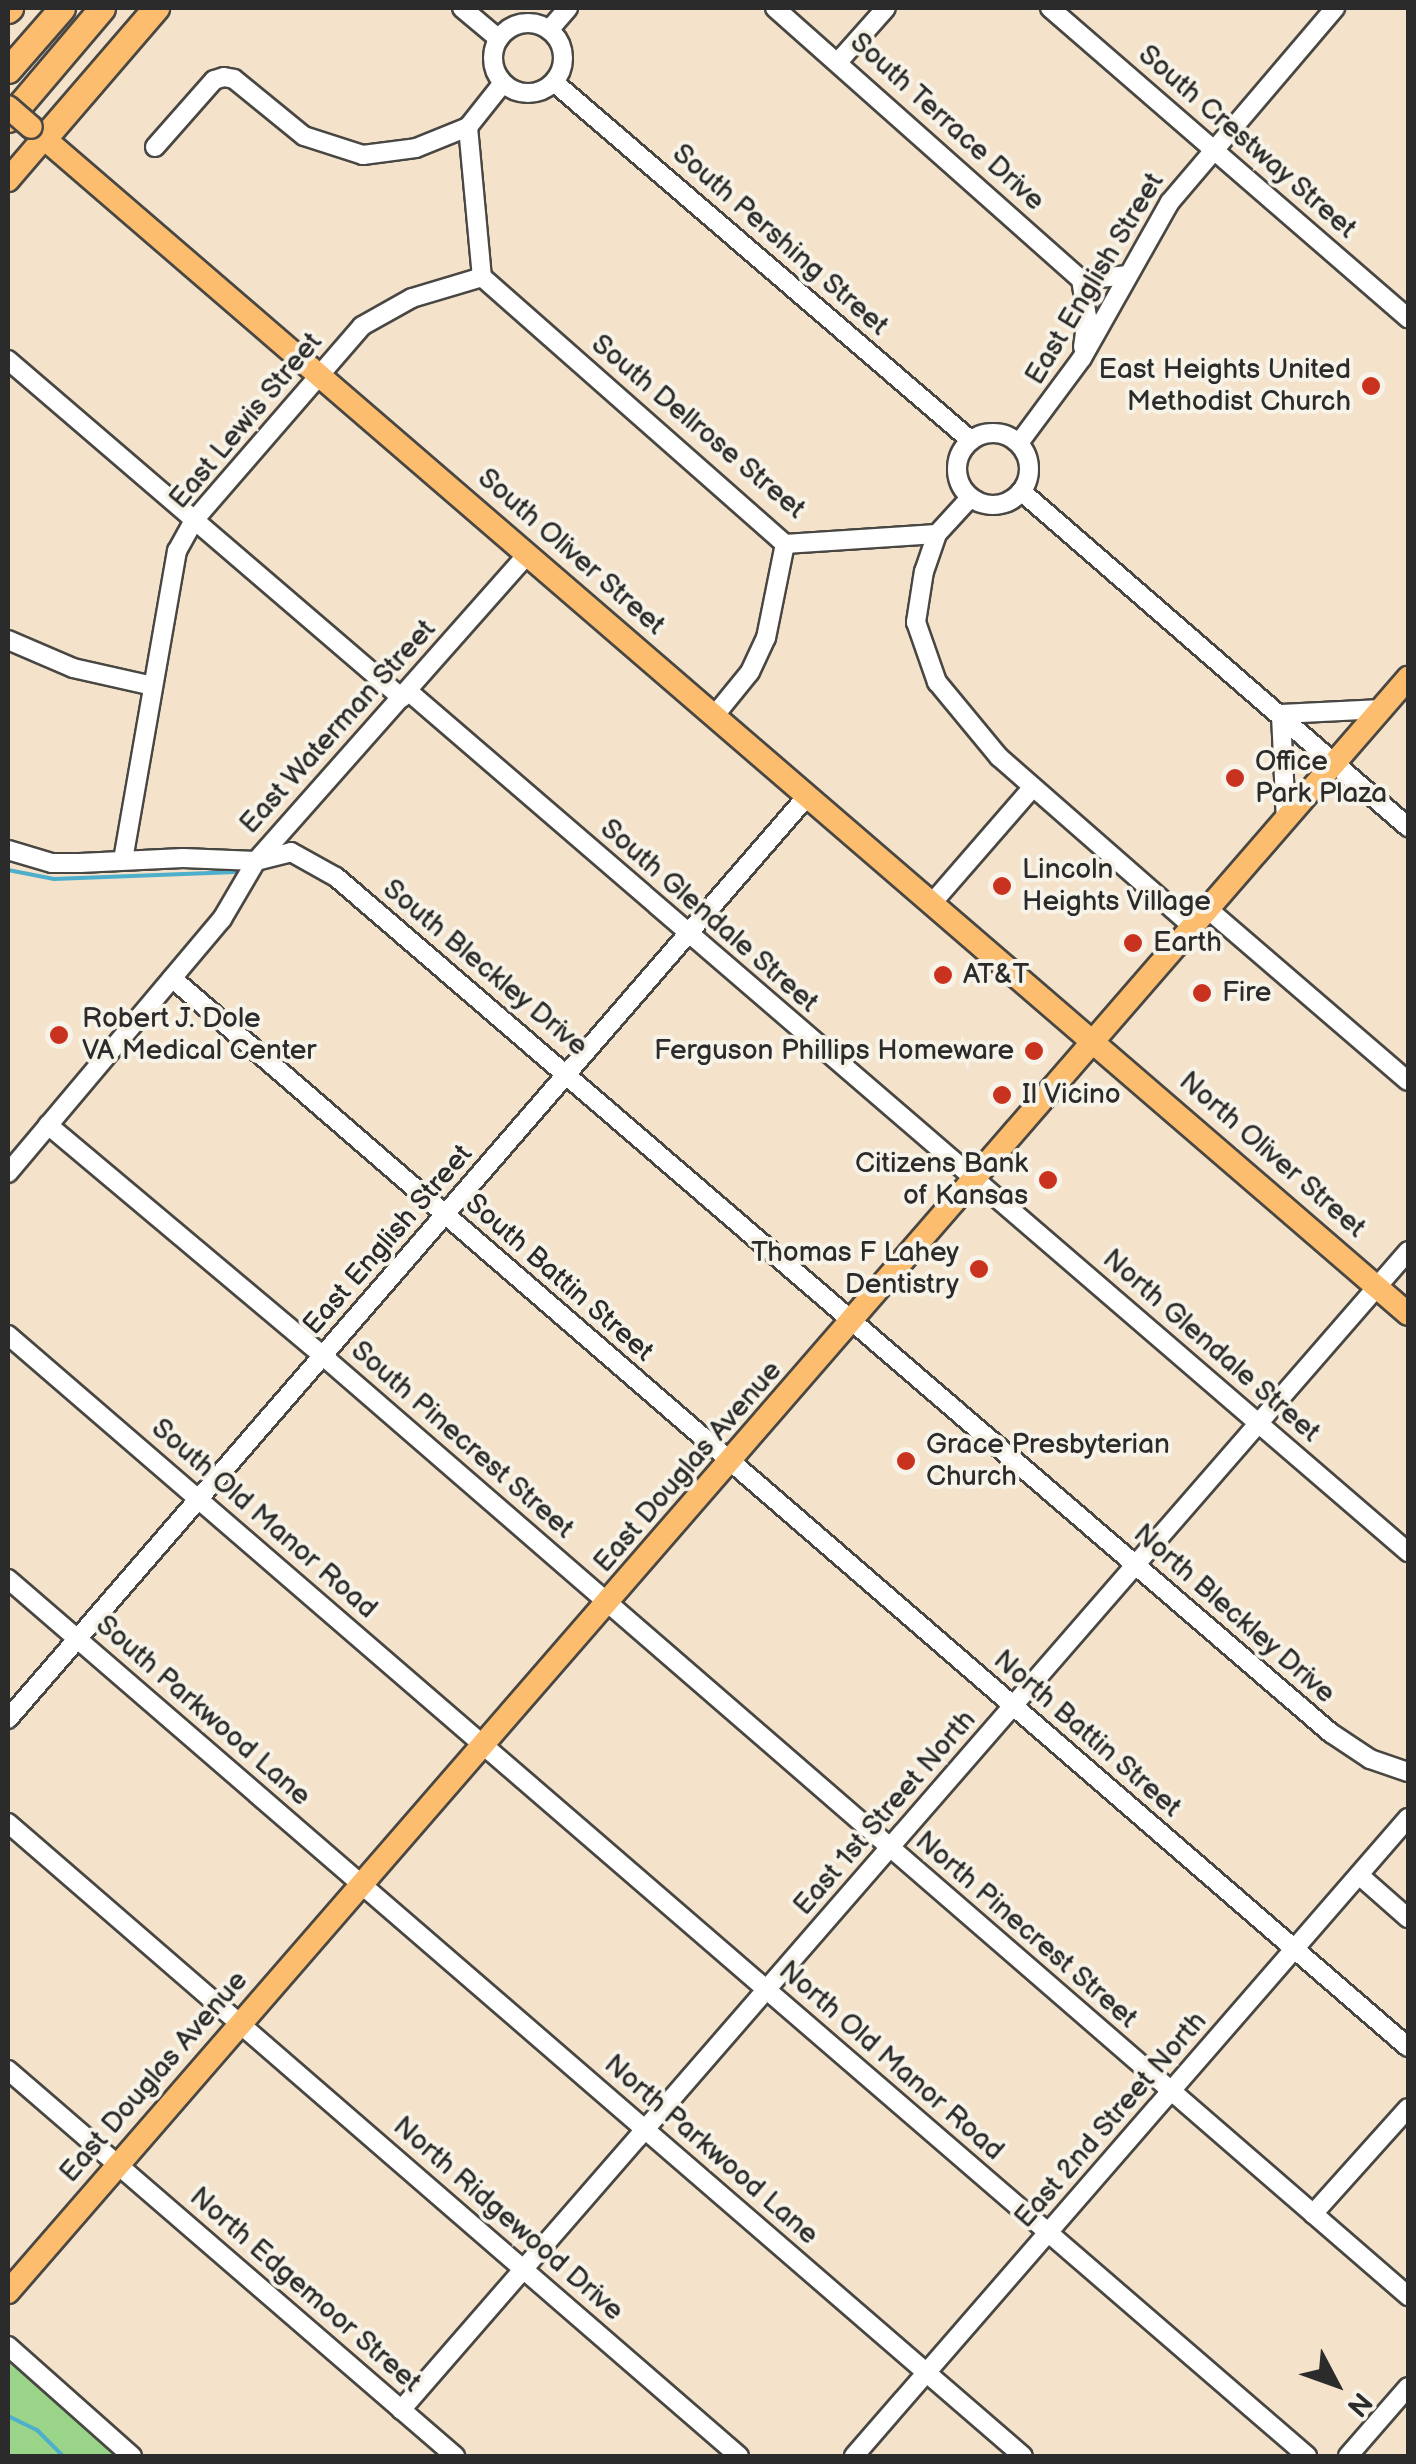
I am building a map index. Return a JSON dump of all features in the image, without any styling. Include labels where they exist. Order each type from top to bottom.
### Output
[{"type":"highway","points":[[8,70],[62,8]]},
{"type":"highway","points":[[27,128],[102,8]]},
{"type":"highway","points":[[27,128],[156,8]]},
{"type":"main road","name":"South Oliver Street","points":[[8,107],[27,128],[1096,1042]]},
{"type":"main road","points":[[8,180],[27,128]]},
{"type":"main road","name":"East Douglas Avenue","points":[[8,2292],[853,1323],[1408,678]]},
{"type":"main road","name":"North Oliver Street","points":[[1096,1042],[1408,1314]]},
{"type":"street","points":[[462,8],[498,39]]},
{"type":"street","points":[[549,30],[568,8]]},
{"type":"street","name":"South Terrace Drive","points":[[775,8],[1081,280]]},
{"type":"street","points":[[838,62],[886,8]]},
{"type":"street","name":"South Crestway Street","points":[[1050,8],[1408,318]]},
{"type":"street","name":"East English Street","points":[[1019,443],[1082,358],[1170,202],[1335,8]]},
{"type":"street","points":[[526,23],[549,30],[562,51],[555,83],[525,93],[503,83],[494,63],[498,39],[526,23]]},
{"type":"street","points":[[155,148],[214,80],[224,76],[304,136],[363,155],[416,148],[468,127],[503,83]]},
{"type":"street","name":"South Pershing Street","points":[[555,83],[969,440]]},
{"type":"street","points":[[468,127],[482,276]]},
{"type":"street","points":[[1082,358],[1087,317],[1081,280],[1128,274]]},
{"type":"street","name":"East Lewis Street","points":[[123,860],[178,552],[195,519],[362,326],[412,298],[482,276]]},
{"type":"street","name":"South Dellrose Street","points":[[482,276],[785,544],[937,534]]},
{"type":"street","name":"South Glendale Street","points":[[8,360],[977,1180]]},
{"type":"street","points":[[996,432],[1019,443],[1030,469],[1021,491],[1007,503],[994,506],[970,498],[958,481],[956,468],[969,440],[996,432]]},
{"type":"street","points":[[1021,491],[1408,827]]},
{"type":"street","points":[[970,498],[937,534],[924,571],[916,622],[937,682],[999,757],[1033,787],[1408,1080]]},
{"type":"street","points":[[715,715],[750,672],[766,638],[785,544]]},
{"type":"street","name":"East Waterman Street","points":[[8,1173],[222,919],[256,860],[528,554]]},
{"type":"street","points":[[8,640],[74,668],[153,686]]},
{"type":"street","points":[[1281,714],[1382,708]]},
{"type":"street","points":[[1281,714],[1286,820]]},
{"type":"street","points":[[933,902],[1033,787]]},
{"type":"street","name":"East English Street","points":[[8,1719],[808,795]]},
{"type":"street","name":"South Bleckley Drive","points":[[8,850],[52,863],[256,860],[291,852],[336,877],[853,1323]]},
{"type":"street","name":"South Battin Street","points":[[172,978],[731,1461]]},
{"type":"street","name":"South Pinecrest Street","points":[[48,1125],[609,1604]]},
{"type":"street","name":"North Glendale Street","points":[[977,1180],[1408,1552]]},
{"type":"street","name":"East 1st Street North","points":[[401,2410],[1408,1251]]},
{"type":"street","name":"North Bleckley Drive","points":[[853,1323],[1331,1734],[1370,1759],[1408,1772]]},
{"type":"street","name":"South Old Manor Road","points":[[8,1335],[486,1745]]},
{"type":"street","name":"North Battin Street","points":[[731,1461],[1408,2047]]},
{"type":"street","name":"South Parkwood Lane","points":[[8,1579],[362,1885]]},
{"type":"street","name":"North Pinecrest Street","points":[[609,1604],[1408,2296]]},
{"type":"street","name":"North Old Manor Road","points":[[486,1745],[1307,2456]]},
{"type":"street","name":"East 2nd Street North","points":[[854,2456],[1408,1818]]},
{"type":"street","name":"North Ridgewood Drive","points":[[8,1823],[739,2456]]},
{"type":"street","points":[[1359,1875],[1408,1918]]},
{"type":"street","name":"North Parkwood Lane","points":[[362,1885],[1023,2456]]},
{"type":"street","name":"North Edgemoor Street","points":[[8,2070],[455,2456]]},
{"type":"street","points":[[1313,2214],[1408,2108]]},
{"type":"street","points":[[8,2346],[132,2456]]},
{"type":"street","points":[[1348,2456],[1408,2387]]},
{"type":"green space","points":[[8,2353],[125,2456],[8,2456]]},
{"type":"waterway","points":[[8,870],[54,879],[236,872]]},
{"type":"waterway","points":[[8,2416],[37,2430],[63,2456]]},
{"type":"place","name":"East Heights United Methodist Church","points":[[1371,386]]},
{"type":"place","name":"Office Park Plaza","points":[[1235,778]]},
{"type":"place","name":"Lincoln Heights Village","points":[[1002,886]]},
{"type":"place","name":"Earth","points":[[1133,943]]},
{"type":"place","name":"AT&T","points":[[943,975]]},
{"type":"place","name":"Fire","points":[[1202,993]]},
{"type":"place","name":"Robert J. Dole VA Medical Center","points":[[59,1035]]},
{"type":"place","name":"Ferguson Phillips Homeware","points":[[1034,1051]]},
{"type":"place","name":"Il Vicino","points":[[1002,1095]]},
{"type":"place","name":"Citizens Bank of Kansas","points":[[1048,1180]]},
{"type":"place","name":"Thomas F Lahey Dentistry","points":[[979,1269]]},
{"type":"place","name":"Grace Presbyterian Church","points":[[906,1461]]}]
